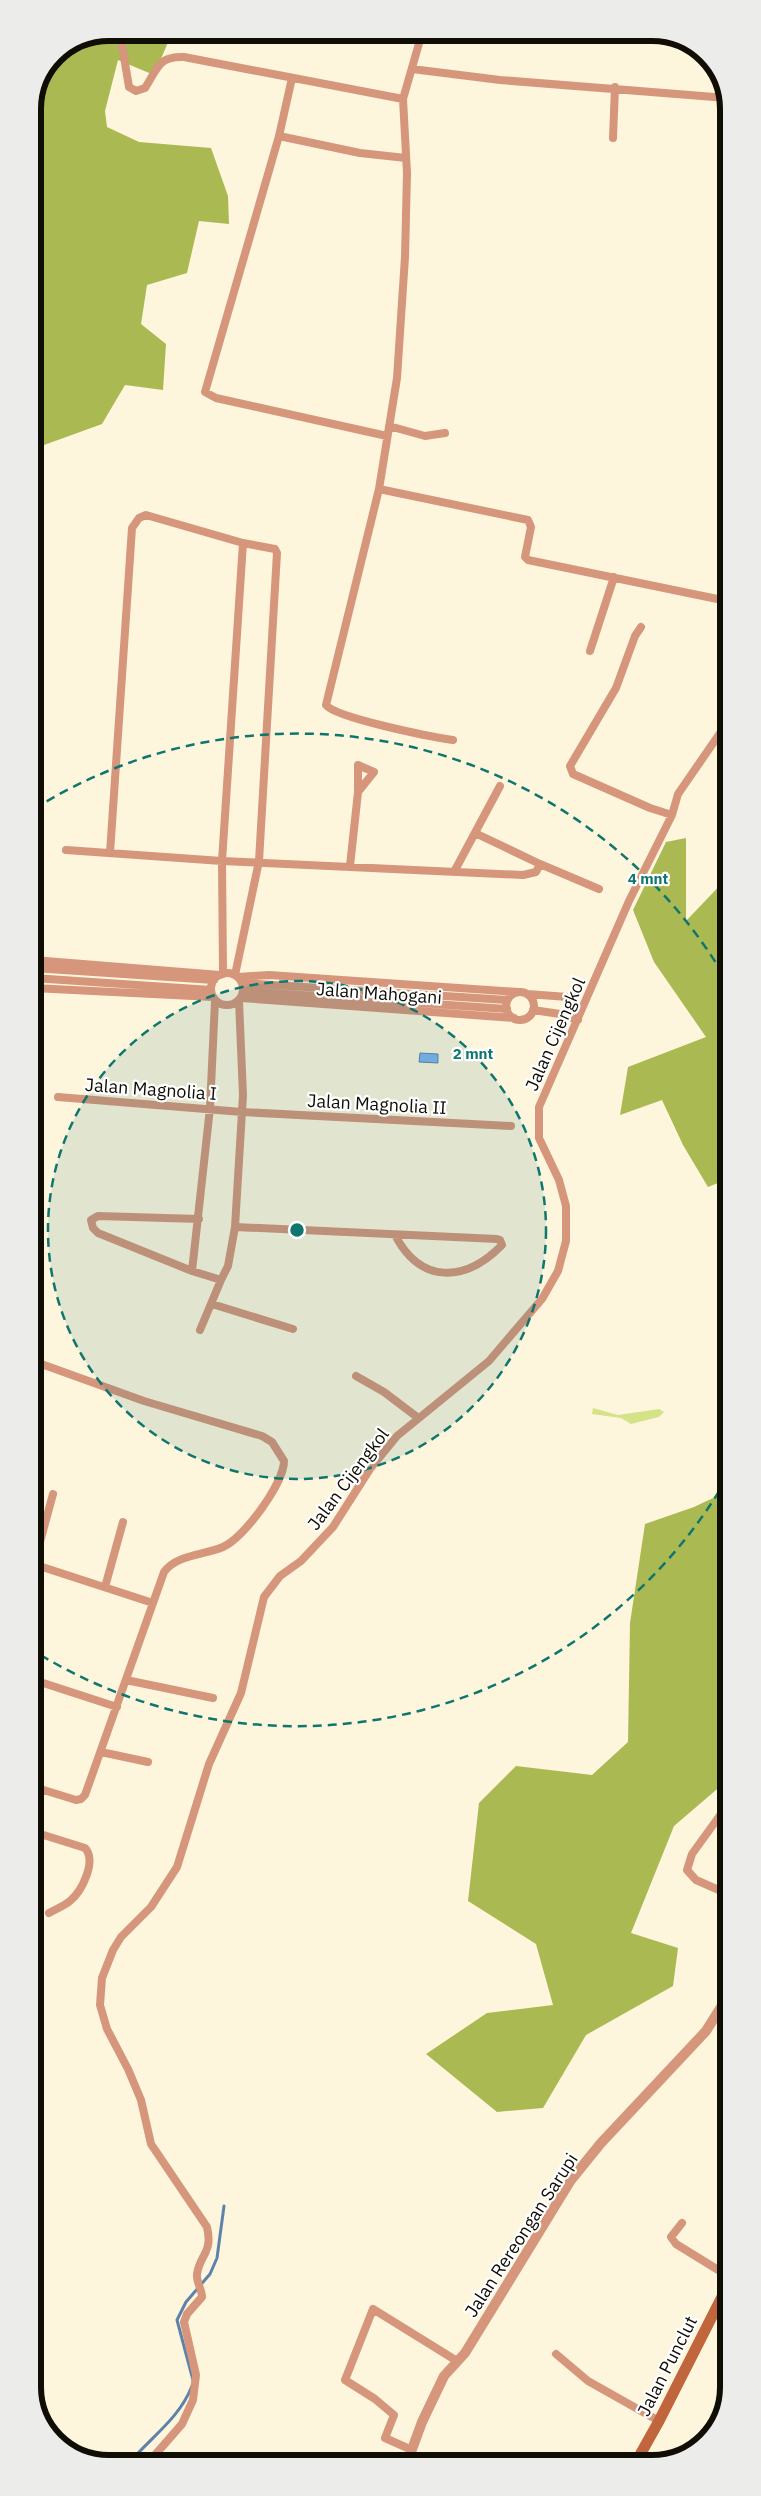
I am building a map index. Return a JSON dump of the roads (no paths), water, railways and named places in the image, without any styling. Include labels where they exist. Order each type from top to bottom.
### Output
[{"type":"main road","name":"Jalan Punclut","points":[[640,2455],[720,2301]]},
{"type":"street","points":[[121,41],[129,87],[136,91],[145,88],[164,60],[169,56],[184,57],[403,99]]},
{"type":"street","points":[[420,41],[403,99],[406,158],[405,257],[397,378],[379,489],[326,704],[332,710],[342,714],[407,732],[453,740]]},
{"type":"street","points":[[412,69],[500,80],[615,87],[718,97]]},
{"type":"street","points":[[292,78],[279,136],[206,392],[216,398],[388,436]]},
{"type":"street","points":[[612,138],[615,87]]},
{"type":"street","points":[[279,136],[360,153],[406,158]]},
{"type":"street","points":[[389,426],[425,436],[445,433]]},
{"type":"street","points":[[379,489],[526,520],[531,527],[525,557],[527,560],[720,600]]},
{"type":"street","points":[[110,853],[132,528],[139,518],[146,516],[243,543],[273,548],[277,553],[259,861],[240,988],[242,1112],[235,1227],[228,1266],[200,1330]]},
{"type":"street","points":[[222,974],[222,861],[243,543]]},
{"type":"street","points":[[590,651],[614,577]]},
{"type":"street","points":[[641,626],[636,632],[616,688],[570,766],[570,771],[650,808],[672,815]]},
{"type":"street","name":"Jalan Cijengkol","points":[[155,2455],[182,2424],[193,2400],[196,2375],[184,2322],[187,2314],[202,2297],[197,2276],[209,2245],[206,2227],[151,2144],[141,2100],[128,2069],[107,2030],[100,2005],[102,1978],[113,1950],[121,1938],[151,1907],[177,1867],[209,1764],[241,1693],[264,1597],[280,1576],[301,1561],[334,1527],[370,1469],[397,1436],[417,1417],[437,1404],[489,1361],[542,1299],[558,1271],[566,1241],[566,1206],[559,1180],[539,1138],[539,1108],[629,901],[672,815],[678,794],[720,733]]},
{"type":"street","points":[[454,872],[500,786]]},
{"type":"street","points":[[350,866],[358,792]]},
{"type":"street","points":[[475,833],[599,889]]},
{"type":"street","points":[[66,850],[222,861],[259,861],[523,875],[536,872],[540,864]]},
{"type":"street","points":[[41,961],[222,974],[240,988],[507,1009]]},
{"type":"street","points":[[41,969],[214,980],[222,974]]},
{"type":"street","points":[[41,979],[213,996],[227,1006],[240,988],[269,975],[568,997]]},
{"type":"street","points":[[192,1271],[210,1108],[214,980]]},
{"type":"street","points":[[41,988],[213,996]]},
{"type":"street","points":[[240,988],[507,1000],[518,992]]},
{"type":"street","name":"Jalan Mahogani","points":[[240,988],[514,1018]]},
{"type":"street","points":[[507,1000],[507,1009],[514,1018],[525,1018],[533,1010],[533,1001],[527,994]]},
{"type":"street","points":[[533,1010],[560,1014],[578,1020]]},
{"type":"street","name":"Jalan Magnolia I","points":[[58,1097],[242,1112]]},
{"type":"street","name":"Jalan Magnolia II","points":[[242,1112],[511,1126]]},
{"type":"street","points":[[198,1219],[98,1216],[91,1220],[93,1228],[98,1233],[192,1271],[221,1280]]},
{"type":"street","points":[[235,1227],[497,1239],[500,1240],[502,1245],[476,1267],[466,1271],[447,1273],[428,1268],[410,1258],[395,1235]]},
{"type":"street","points":[[212,1304],[293,1329]]},
{"type":"street","points":[[41,1364],[144,1401],[262,1436],[272,1442],[284,1461],[282,1474],[264,1504],[244,1530],[224,1546],[182,1559],[168,1566],[85,1795],[81,1800],[76,1800],[41,1789]]},
{"type":"street","points":[[356,1376],[384,1392],[417,1417]]},
{"type":"street","points":[[41,1538],[53,1494]]},
{"type":"street","points":[[105,1587],[122,1522]]},
{"type":"street","points":[[41,1566],[153,1603]]},
{"type":"street","points":[[126,1680],[213,1698]]},
{"type":"street","points":[[41,1682],[117,1707]]},
{"type":"street","points":[[101,1752],[148,1762]]},
{"type":"street","points":[[720,1815],[692,1854],[687,1870],[696,1880],[720,1890]]},
{"type":"street","points":[[41,1834],[85,1848],[90,1853],[91,1861],[86,1875],[71,1900],[49,1913]]},
{"type":"street","name":"Jalan Rereongan Sarupi","points":[[410,2455],[422,2422],[444,2376],[465,2353],[571,2180],[601,2143],[706,2031],[720,2009]]},
{"type":"street","points":[[682,2223],[671,2237],[676,2244],[720,2271]]},
{"type":"street","points":[[412,2450],[385,2438],[394,2415],[375,2399],[345,2380],[374,2309],[457,2361]]},
{"type":"street","points":[[556,2354],[588,2381],[659,2421]]},
{"type":"water","points":[[420,1053],[438,1054],[438,1063],[419,1062]]},
{"type":"waterway","points":[[193,2380],[177,2320],[186,2302],[210,2274],[217,2258],[224,2206]]},
{"type":"waterway","points":[[136,2455],[172,2418],[192,2386]]}]
